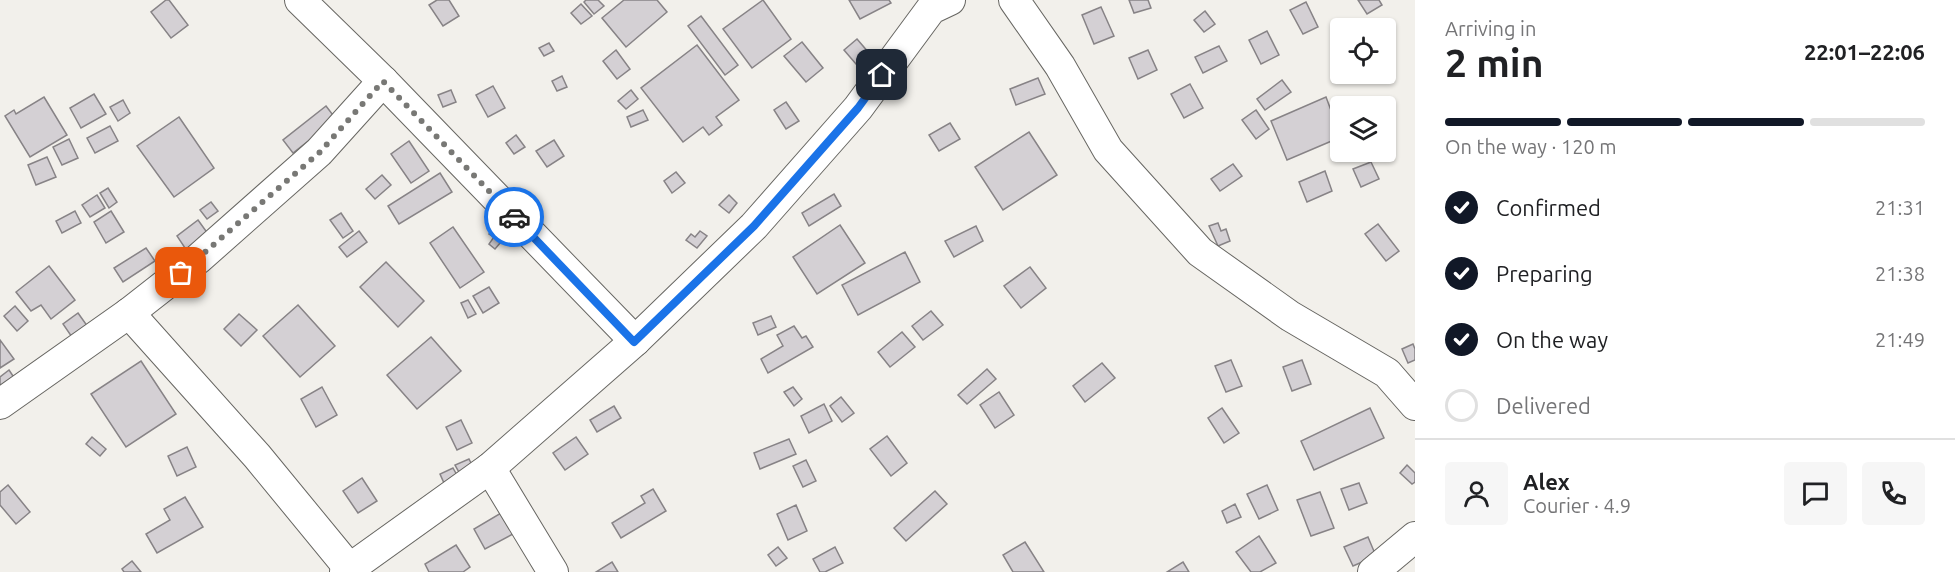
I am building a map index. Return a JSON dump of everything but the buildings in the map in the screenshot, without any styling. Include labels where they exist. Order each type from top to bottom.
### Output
[{"type":"street","points":[[300,0],[383,81],[634,342]]},
{"type":"street","points":[[1014,0],[1060,66],[1108,150],[1200,252],[1290,316],[1388,373],[1415,405]]},
{"type":"street","points":[[129,312],[257,456],[347,570],[490,468],[634,342],[754,226],[858,108],[936,3]]},
{"type":"street","points":[[0,404],[129,312],[198,259],[320,152],[383,81]]},
{"type":"street","points":[[490,468],[553,572]]},
{"type":"street","points":[[1373,572],[1415,537]]},
{"type":"way so far","points":[[181,273],[320,152],[383,81],[514,217]]},
{"type":"route","points":[[514,217],[634,342],[754,226],[858,108],[882,75]]}]
